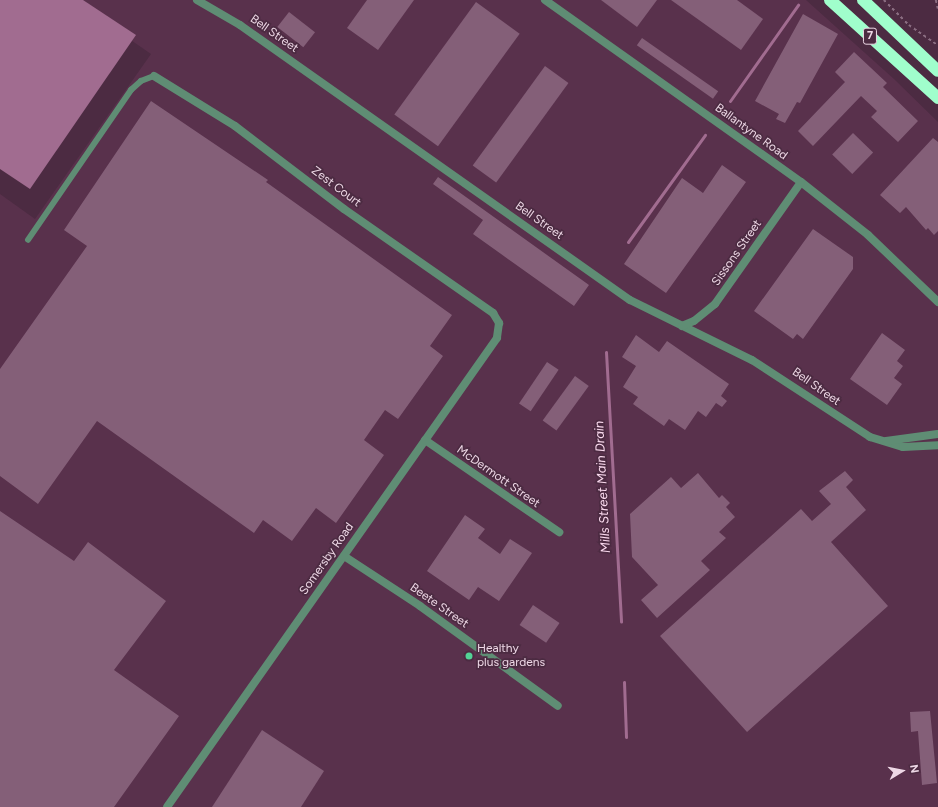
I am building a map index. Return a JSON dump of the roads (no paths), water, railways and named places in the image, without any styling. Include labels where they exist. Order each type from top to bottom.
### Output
[{"type":"highway","name":"7","points":[[830,0],[938,98]]},
{"type":"highway","name":"7","points":[[863,0],[938,71]]},
{"type":"street","name":"Bell Street","points":[[197,0],[240,25],[630,300],[752,360],[852,427],[879,441],[910,448],[938,445]]},
{"type":"street","name":"Ballantyne Road","points":[[545,0],[801,182],[868,235],[936,299]]},
{"type":"street","name":"Zest Court","points":[[154,76],[235,126],[344,209],[493,313],[499,323]]},
{"type":"street","name":"Sissons Street","points":[[682,326],[694,321],[715,304],[801,182]]},
{"type":"street","name":"Somersby Road","points":[[167,807],[497,338],[499,323]]},
{"type":"street","points":[[879,441],[938,434]]},
{"type":"street","name":"McDermott Street","points":[[425,440],[559,532]]},
{"type":"street","name":"Beete Street","points":[[344,556],[420,606],[558,706]]},
{"type":"lane","points":[[28,240],[130,90],[141,81],[154,76]]},
{"type":"waterway","name":"Mills Street Main Drain","points":[[730,101],[798,5]]},
{"type":"waterway","name":"Mills Street Main Drain","points":[[628,242],[705,135]]},
{"type":"waterway","name":"Mills Street Main Drain","points":[[606,352],[621,622]]},
{"type":"waterway","points":[[624,682],[626,737]]},
{"type":"place","name":"Healthy plus gardens","points":[[469,656]]}]
